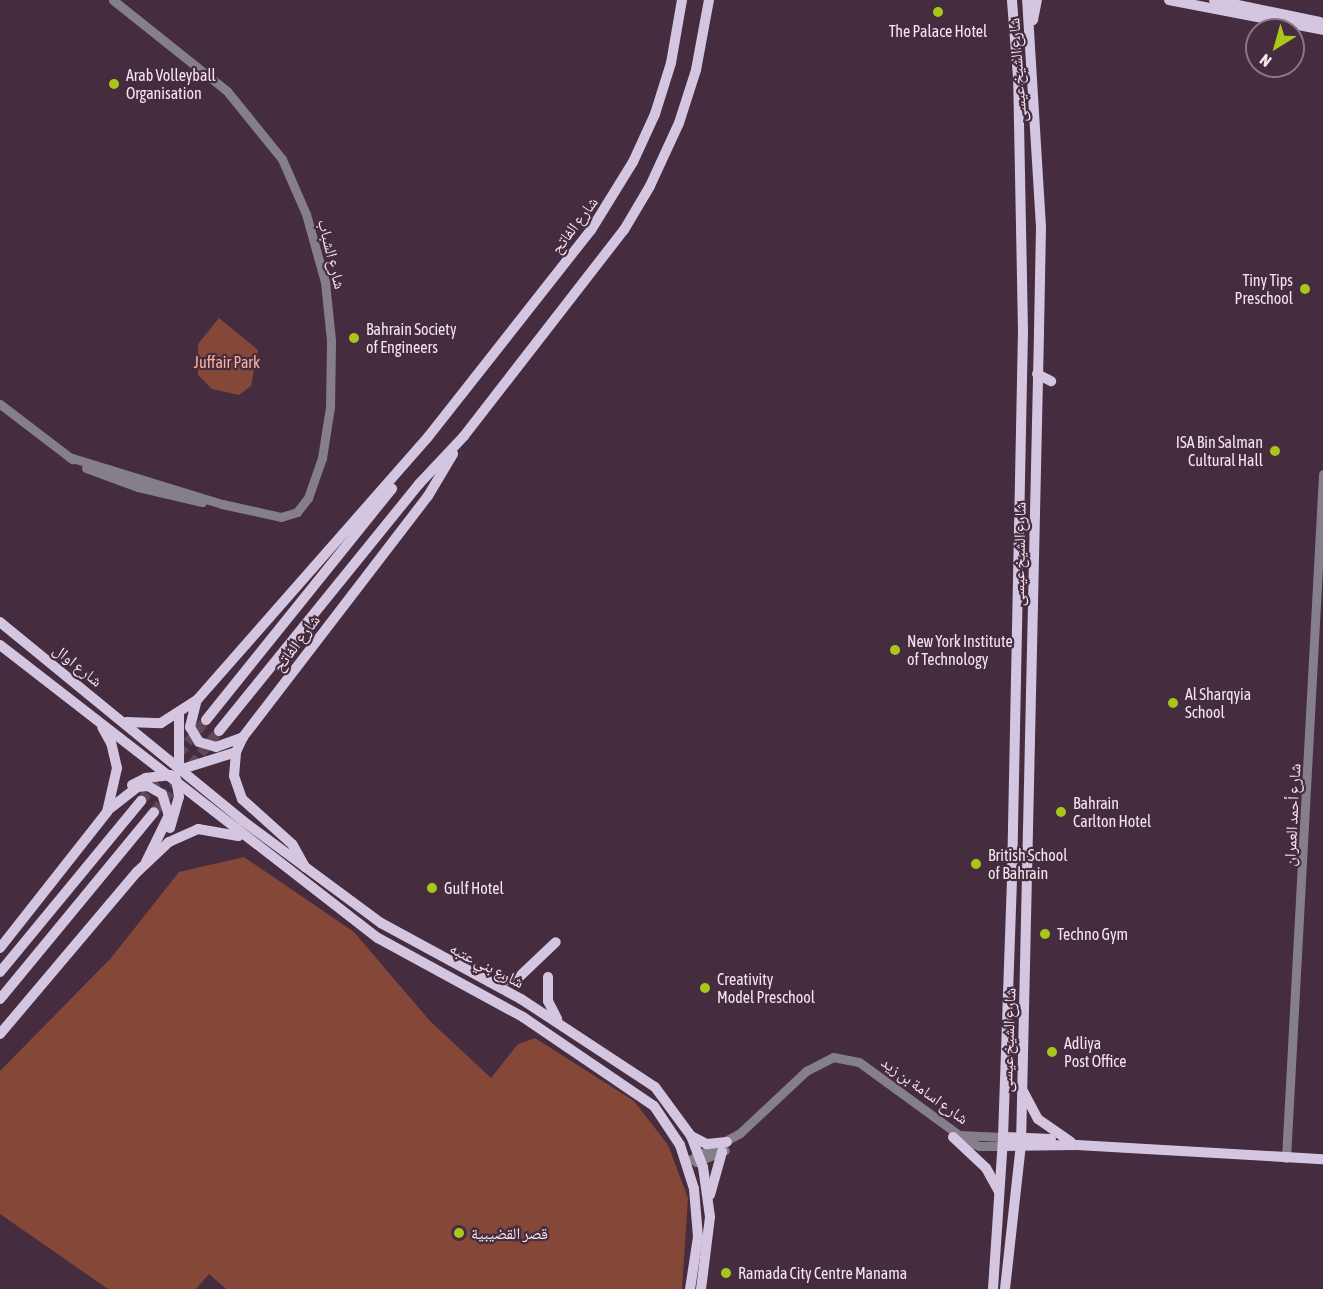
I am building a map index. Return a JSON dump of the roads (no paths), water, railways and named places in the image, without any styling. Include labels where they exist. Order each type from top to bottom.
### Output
[{"type":"main road","name":"شارع الفاتح","points":[[206,720],[387,495],[428,437],[591,230],[620,186],[645,138],[663,89],[682,0]]},
{"type":"main road","name":"شارع الفاتح","points":[[219,731],[419,484],[464,436],[610,250],[650,186],[691,88],[709,0]]},
{"type":"main road","name":"شارع الشيخ عيسى","points":[[1005,1289],[1021,1140],[1041,227],[1027,0]]},
{"type":"main road","points":[[1030,35],[1037,0]]},
{"type":"main road","points":[[1169,0],[1323,30]]},
{"type":"main road","points":[[1214,0],[1323,23]]},
{"type":"main road","name":"شارع الشيخ عيسى","points":[[993,1289],[1003,1141],[1023,331],[1012,4]]},
{"type":"main road","points":[[1036,374],[1052,381]]},
{"type":"main road","name":"شارع الفاتح","points":[[305,867],[292,844],[242,799],[234,776],[236,752],[243,737],[428,496],[464,436]]},
{"type":"main road","name":"شارع الفاتح","points":[[122,720],[147,725],[179,714],[197,700],[428,437]]},
{"type":"main road","name":"شارع اوال","points":[[0,622],[165,756],[176,773]]},
{"type":"main road","name":"شارع اوال","points":[[0,645],[150,761],[176,773]]},
{"type":"main road","points":[[197,700],[190,727],[199,742],[216,747],[243,737]]},
{"type":"main road","points":[[0,1034],[146,862],[174,821],[179,796],[176,773],[179,714]]},
{"type":"main road","points":[[99,721],[111,743],[117,768],[106,812]]},
{"type":"main road","points":[[0,948],[106,812],[134,783],[176,773],[236,752]]},
{"type":"main road","name":"شارع بني عتبه","points":[[176,773],[194,780],[393,932],[489,982],[558,1022],[646,1079],[670,1104],[691,1136],[700,1159],[710,1198],[709,1241],[701,1289]]},
{"type":"main road","name":"شارع بني عتبه","points":[[176,773],[195,797],[250,842],[387,944],[513,1011],[634,1089],[663,1116],[686,1162],[698,1216],[690,1289]]},
{"type":"main road","points":[[106,812],[137,788],[148,786],[162,794],[169,815],[146,862]]},
{"type":"main road","points":[[0,972],[141,801]]},
{"type":"main road","points":[[0,999],[154,812]]},
{"type":"main road","points":[[146,862],[173,839],[198,829],[226,831],[250,842]]},
{"type":"main road","points":[[489,982],[518,978],[556,942]]},
{"type":"main road","points":[[548,977],[548,1001],[558,1022]]},
{"type":"main road","points":[[1021,1086],[1038,1119],[1074,1143]]},
{"type":"main road","points":[[691,1136],[707,1144],[724,1147],[710,1198]]},
{"type":"main road","points":[[953,1137],[986,1168],[999,1192]]},
{"type":"main road","name":"شارع اسامة بن زيد","points":[[1003,1141],[1021,1140],[1323,1159]]},
{"type":"street","name":"شارع الشباب","points":[[0,404],[69,457],[222,504],[281,517],[297,512],[308,498],[322,458],[330,407],[331,348],[326,282],[295,185],[273,146],[227,91],[113,0]]},
{"type":"street","name":"شارع أحمد العمران","points":[[1286,1158],[1304,877],[1323,474]]},
{"type":"street","name":"شارع اسامة بن زيد","points":[[686,1162],[700,1159],[724,1147],[820,1061],[850,1059],[959,1135],[1003,1141]]},
{"type":"street","name":"شارع اسامة بن زيد","points":[[800,1079],[828,1065],[850,1065],[953,1137],[979,1146],[1003,1141]]},
{"type":"tunnel","points":[[141,801],[206,720]]},
{"type":"tunnel","points":[[154,812],[219,731]]},
{"type":"place","name":"The Palace Hotel","points":[[938,12]]},
{"type":"place","name":"Arab Volleyball Organisation","points":[[114,84]]},
{"type":"place","name":"Tiny Tips Preschool","points":[[1305,289]]},
{"type":"place","name":"Bahrain Society of Engineers","points":[[354,338]]},
{"type":"place","name":"ISA Bin Salman Cultural Hall","points":[[1275,451]]},
{"type":"place","name":"New York Institute of Technology","points":[[895,650]]},
{"type":"place","name":"Al Sharqyia School","points":[[1173,703]]},
{"type":"place","name":"Bahrain Carlton Hotel","points":[[1061,812]]},
{"type":"place","name":"British School of Bahrain","points":[[976,864]]},
{"type":"place","name":"Gulf Hotel","points":[[432,888]]},
{"type":"place","name":"Techno Gym","points":[[1045,934]]},
{"type":"place","name":"Creativity Model Preschool","points":[[705,988]]},
{"type":"place","name":"Adliya Post Office","points":[[1052,1052]]},
{"type":"place","name":"قصر القضيبية","points":[[459,1233]]},
{"type":"place","name":"Ramada City Centre Manama","points":[[726,1273]]},
{"type":"park label","name":"Juffair Park","points":[[227,362]]}]
